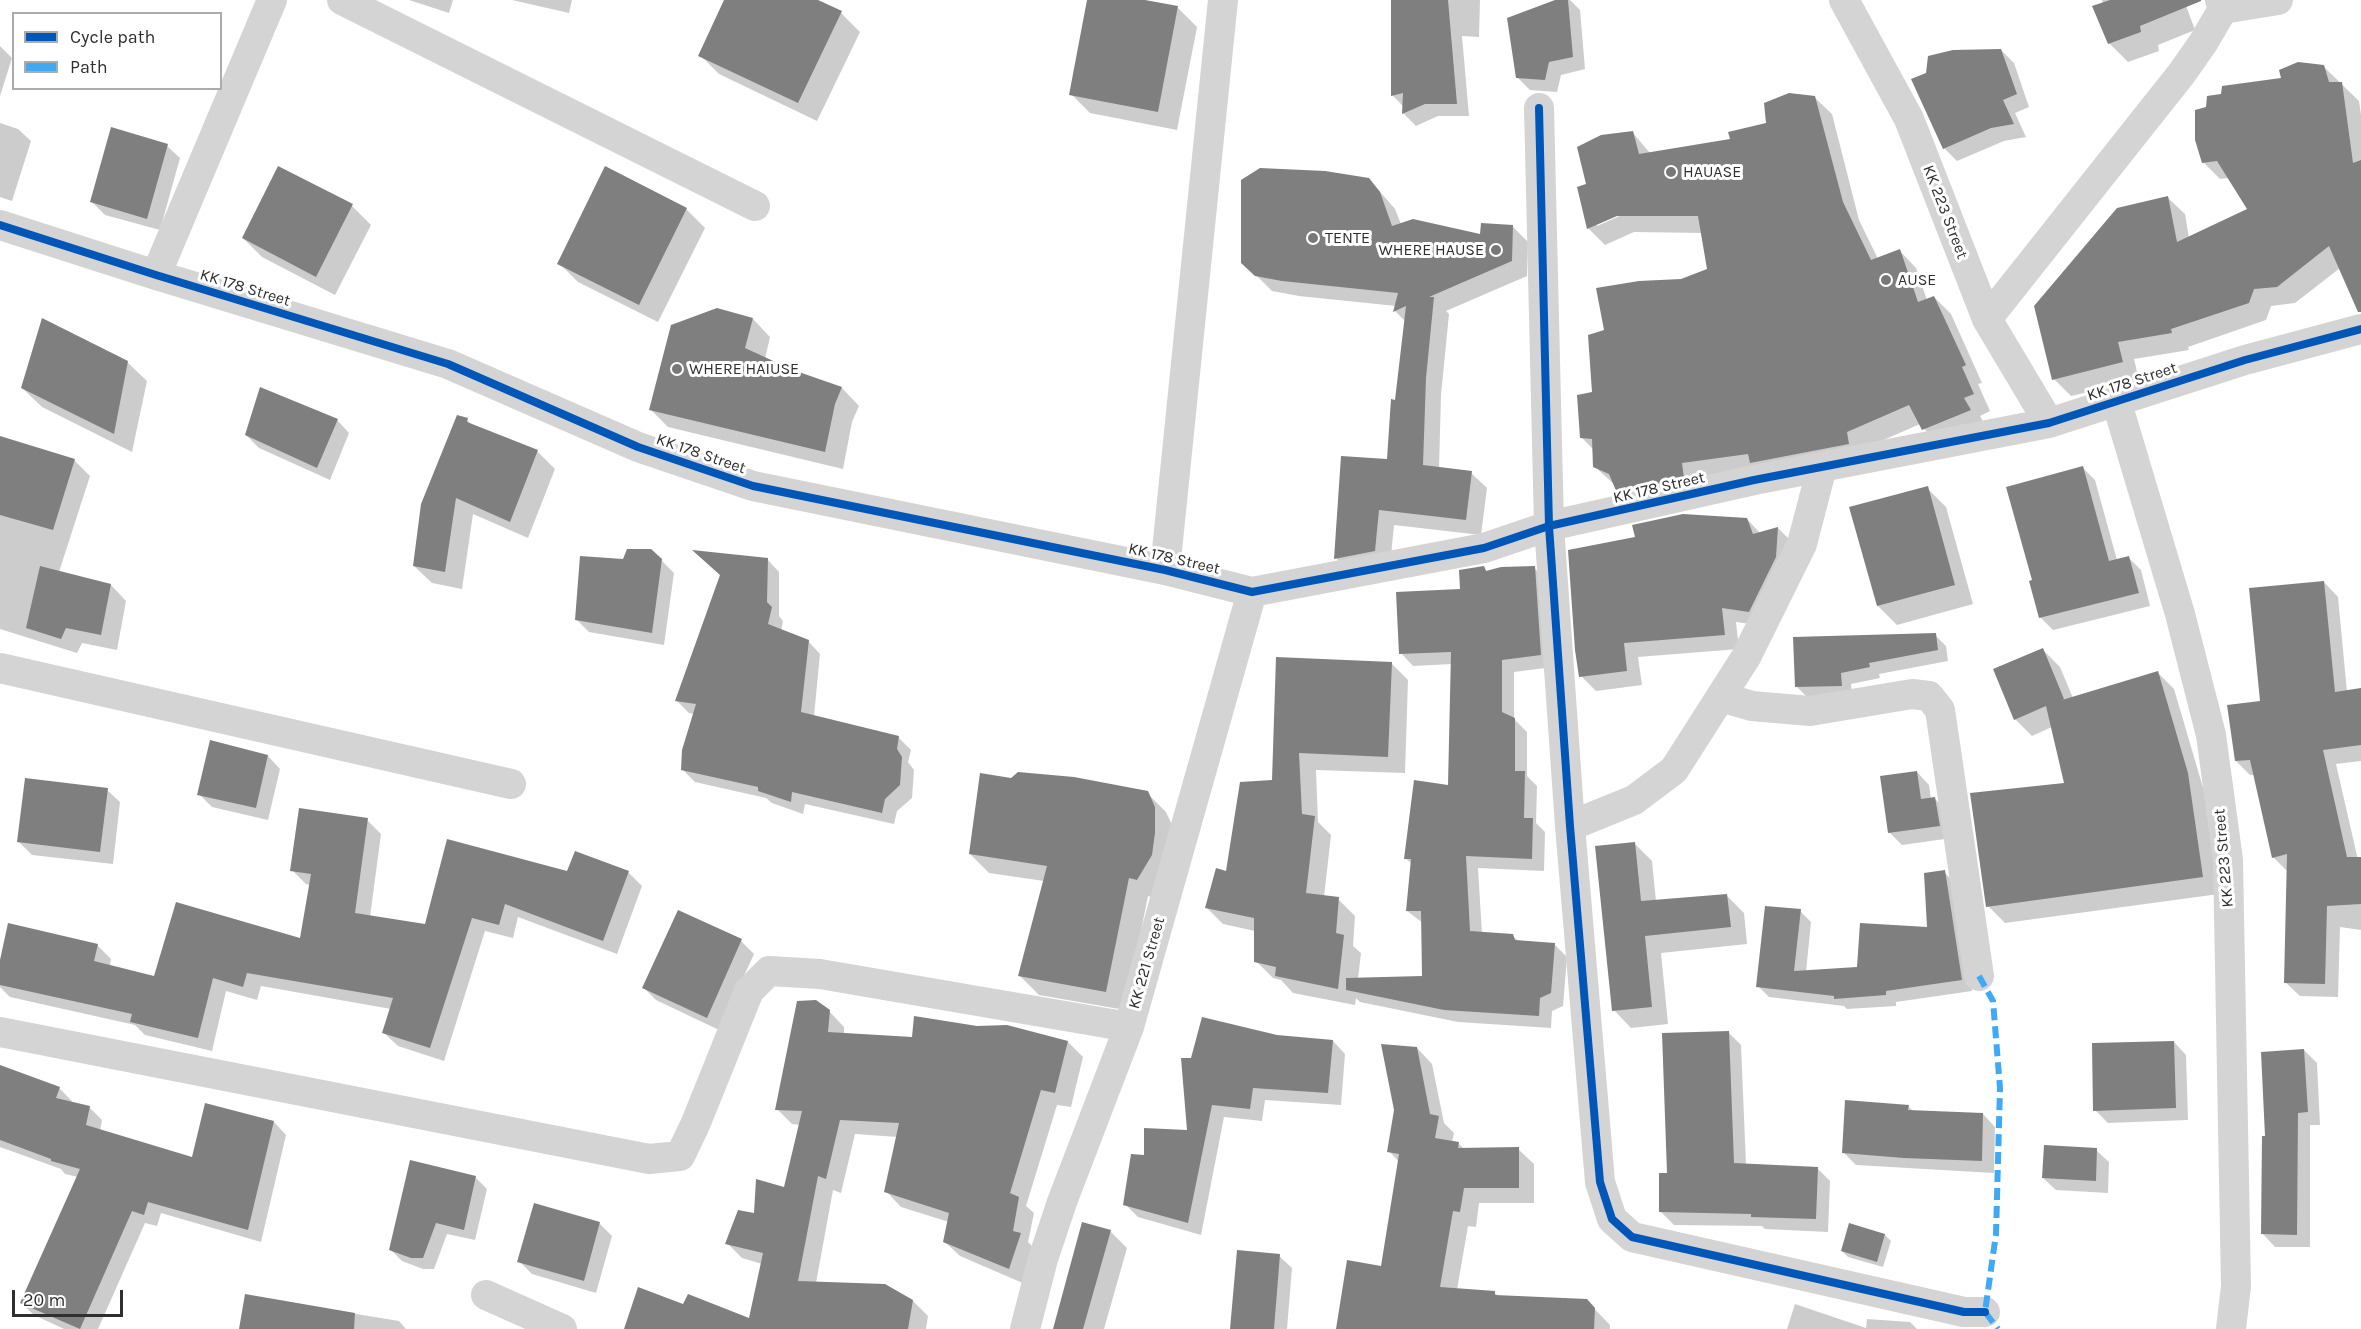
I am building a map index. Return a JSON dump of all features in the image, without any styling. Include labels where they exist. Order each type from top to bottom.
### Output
[{"type":"street","points":[[156,275],[272,0]]},
{"type":"street","points":[[342,0],[755,206]]},
{"type":"street","points":[[1165,570],[1223,0]]},
{"type":"street","name":"KK 223 Street","points":[[1844,0],[1909,119],[1987,319],[2049,423]]},
{"type":"street","points":[[1987,319],[2203,44],[2221,5],[2278,0]]},
{"type":"street","points":[[1539,108],[1549,526],[1570,826],[1600,1182],[1612,1219],[1632,1238],[1964,1312],[1985,1312]]},
{"type":"street","name":"KK 178 Street","points":[[0,225],[448,364],[638,447],[753,486],[1165,570],[1252,592],[1484,548],[1549,526],[1822,467],[2049,423],[2245,360],[2361,329]]},
{"type":"street","name":"KK 223 Street","points":[[2116,400],[2180,614],[2211,735],[2228,860],[2236,1286],[2231,1329]]},
{"type":"street","points":[[1570,826],[1634,800],[1674,770],[1746,657],[1802,544],[1822,467]]},
{"type":"street","name":"KK 221 Street","points":[[1025,1329],[1043,1259],[1062,1202],[1129,1027],[1252,592]]},
{"type":"street","points":[[0,668],[511,784]]},
{"type":"street","points":[[1721,697],[1752,706],[1810,711],[1912,694],[1929,696],[1940,710],[1979,976]]},
{"type":"street","points":[[0,1032],[649,1159],[680,1156],[695,1125],[748,991],[769,970],[820,974],[1129,1027]]},
{"type":"street","points":[[486,1295],[562,1329]]},
{"type":"building","points":[[724,0],[818,0],[842,11],[798,103],[698,56]]},
{"type":"building","points":[[1087,0],[1145,0],[1178,6],[1158,112],[1069,95]]},
{"type":"building","points":[[1391,0],[1448,0],[1457,104],[1425,104],[1402,114],[1403,93],[1391,96]]},
{"type":"building","points":[[1555,0],[1568,0],[1573,57],[1549,62],[1545,80],[1516,78],[1507,18]]},
{"type":"building","points":[[2110,0],[2201,1],[2140,26],[2141,32],[2108,44],[2092,6]]},
{"type":"building","points":[[2001,49],[2017,94],[2003,100],[2014,124],[1991,128],[1943,149],[1911,79],[1926,73],[1928,56],[1953,50]]},
{"type":"building","points":[[2298,62],[2324,65],[2329,82],[2342,82],[2353,163],[2361,160],[2361,312],[2358,312],[2329,246],[2277,287],[2254,289],[2249,303],[2171,329],[2172,333],[2118,342],[2123,362],[2052,380],[2034,306],[2117,208],[2168,196],[2177,242],[2247,209],[2217,161],[2202,163],[2195,140],[2195,110],[2206,107],[2207,96],[2221,94],[2222,86],[2281,78],[2279,70]]},
{"type":"building","points":[[1789,93],[1815,96],[1843,202],[1871,260],[1900,249],[1918,302],[1934,296],[1966,365],[1962,367],[1974,394],[1964,398],[1971,410],[1922,430],[1909,405],[1847,432],[1849,444],[1750,463],[1748,454],[1682,463],[1684,478],[1617,493],[1609,474],[1593,467],[1592,439],[1580,438],[1577,395],[1592,392],[1588,335],[1604,330],[1596,288],[1639,281],[1681,279],[1707,269],[1698,216],[1617,216],[1587,229],[1577,187],[1586,184],[1577,147],[1601,135],[1633,131],[1639,154],[1730,139],[1728,132],[1766,123],[1764,103]]},
{"type":"building","points":[[111,127],[168,144],[147,219],[90,202]]},
{"type":"building","points":[[278,166],[353,204],[316,277],[242,238]]},
{"type":"building","points":[[605,166],[687,208],[639,305],[557,264]]},
{"type":"building","points":[[1260,168],[1325,171],[1369,178],[1380,192],[1392,226],[1413,219],[1480,234],[1481,223],[1513,225],[1512,261],[1429,297],[1434,297],[1426,378],[1423,465],[1472,471],[1466,520],[1379,510],[1375,551],[1334,559],[1341,456],[1387,459],[1391,399],[1395,400],[1406,306],[1393,312],[1398,293],[1255,276],[1241,263],[1241,180]]},
{"type":"building","name":"WHERE HAIUSE","points":[[717,308],[753,318],[745,348],[793,370],[842,387],[835,404],[825,452],[649,410],[671,325]]},
{"type":"building","points":[[42,318],[128,361],[114,434],[21,388]]},
{"type":"building","points":[[260,387],[338,419],[317,468],[245,435]]},
{"type":"building","points":[[457,415],[468,418],[467,422],[538,450],[510,522],[456,498],[445,572],[413,566],[421,504]]},
{"type":"building","points":[[0,436],[75,459],[53,530],[0,515]]},
{"type":"building","points":[[2083,466],[2109,561],[2129,556],[2139,593],[2039,618],[2029,581],[2032,580],[2006,487]]},
{"type":"building","points":[[1928,486],[1955,585],[1877,606],[1849,507]]},
{"type":"building","points":[[1683,514],[1747,518],[1753,534],[1778,527],[1776,557],[1749,612],[1722,608],[1725,635],[1624,643],[1627,671],[1579,677],[1568,550],[1635,537],[1632,525]]},
{"type":"building","points":[[627,549],[651,549],[662,559],[652,633],[575,620],[580,556],[623,559]]},
{"type":"building","points":[[692,550],[768,558],[767,602],[772,607],[768,624],[809,640],[801,712],[899,736],[897,749],[902,757],[900,785],[885,799],[882,813],[792,792],[791,802],[758,791],[758,787],[681,770],[682,750],[696,704],[675,701],[720,575]]},
{"type":"building","points":[[40,566],[111,584],[101,635],[66,628],[61,639],[26,628]]},
{"type":"building","points":[[1484,566],[1486,571],[1501,567],[1535,566],[1541,655],[1502,660],[1502,712],[1515,718],[1515,771],[1525,771],[1524,818],[1533,818],[1532,859],[1466,856],[1470,931],[1513,934],[1515,940],[1555,943],[1551,993],[1540,998],[1539,1016],[1444,1010],[1346,990],[1346,978],[1422,976],[1421,911],[1406,911],[1411,859],[1404,859],[1414,780],[1448,785],[1451,652],[1399,654],[1396,592],[1460,589],[1459,570]]},
{"type":"building","points":[[2324,581],[2335,692],[2361,688],[2361,745],[2323,750],[2347,857],[2361,857],[2361,904],[2327,906],[2325,984],[2284,983],[2287,854],[2272,858],[2250,760],[2235,761],[2227,705],[2260,701],[2249,588]]},
{"type":"building","points":[[1936,633],[1938,650],[1869,663],[1870,667],[1841,673],[1842,686],[1795,687],[1793,637]]},
{"type":"building","points":[[2043,648],[2064,699],[2062,700],[2158,671],[2188,773],[2203,877],[1986,907],[1970,793],[2064,783],[2046,706],[2014,720],[1993,669]]},
{"type":"building","points":[[1276,657],[1392,662],[1388,757],[1299,753],[1302,814],[1315,816],[1306,893],[1339,897],[1336,933],[1344,935],[1338,989],[1275,976],[1276,967],[1254,962],[1254,918],[1205,908],[1216,868],[1226,871],[1240,782],[1272,780]]},
{"type":"building","points":[[210,740],[268,755],[256,808],[197,795]]},
{"type":"building","points":[[1917,771],[1921,799],[1935,797],[1940,826],[1888,833],[1880,776]]},
{"type":"building","points":[[1018,772],[1074,777],[1148,791],[1155,807],[1152,855],[1137,880],[1129,878],[1106,992],[1018,976],[1047,866],[969,854],[980,773],[1011,778]]},
{"type":"building","points":[[25,778],[108,788],[100,852],[17,842]]},
{"type":"building","points":[[299,808],[368,818],[355,913],[425,924],[447,839],[567,871],[575,851],[629,871],[603,941],[505,904],[499,925],[472,918],[430,1048],[382,1033],[393,998],[247,973],[243,987],[213,978],[198,1038],[130,1022],[132,1014],[0,985],[0,960],[8,923],[98,944],[94,961],[154,976],[176,902],[300,938],[311,874],[290,871]]},
{"type":"building","points":[[1635,842],[1641,901],[1727,894],[1731,927],[1645,936],[1652,1007],[1612,1011],[1595,846]]},
{"type":"building","points":[[1945,870],[1962,980],[1886,991],[1886,995],[1834,999],[1834,996],[1756,987],[1765,906],[1801,909],[1794,971],[1857,967],[1860,923],[1927,927],[1924,873]]},
{"type":"building","points":[[678,910],[742,939],[707,1018],[642,988]]},
{"type":"building","points":[[816,1000],[830,1010],[828,1032],[912,1037],[914,1016],[977,1026],[1007,1025],[1068,1041],[1055,1093],[1041,1090],[1010,1193],[1019,1197],[1013,1231],[1021,1233],[1009,1269],[943,1242],[949,1213],[884,1192],[899,1123],[840,1120],[826,1179],[818,1176],[798,1281],[885,1284],[913,1300],[908,1329],[624,1329],[638,1287],[683,1304],[688,1294],[749,1318],[763,1253],[725,1244],[738,1210],[754,1213],[756,1179],[784,1187],[802,1111],[775,1110],[797,1001]]},
{"type":"building","points":[[1202,1017],[1277,1035],[1333,1040],[1328,1093],[1253,1088],[1250,1109],[1212,1105],[1188,1223],[1123,1205],[1131,1154],[1144,1155],[1144,1128],[1187,1130],[1181,1058],[1191,1058]]},
{"type":"building","points":[[1729,1031],[1734,1163],[1818,1167],[1816,1219],[1751,1217],[1751,1214],[1659,1212],[1659,1173],[1667,1173],[1662,1033]]},
{"type":"building","points":[[2174,1041],[2176,1108],[2093,1111],[2092,1043]]},
{"type":"building","points":[[1381,1044],[1417,1047],[1430,1114],[1439,1116],[1435,1138],[1459,1142],[1458,1148],[1519,1147],[1519,1188],[1464,1188],[1460,1212],[1453,1211],[1440,1287],[1495,1291],[1495,1295],[1587,1299],[1595,1308],[1594,1329],[1336,1329],[1347,1260],[1381,1266],[1399,1154],[1387,1152],[1394,1110]]},
{"type":"building","points":[[2304,1049],[2308,1112],[2298,1113],[2297,1235],[2261,1234],[2262,1136],[2265,1136],[2261,1052]]},
{"type":"building","points":[[0,1065],[60,1087],[56,1098],[90,1106],[86,1125],[192,1157],[205,1103],[274,1121],[248,1230],[148,1202],[144,1215],[132,1211],[80,1329],[20,1303],[80,1169],[51,1161],[51,1159],[0,1140]]},
{"type":"building","points":[[1845,1100],[1909,1105],[1908,1110],[1983,1113],[1982,1161],[1842,1153]]},
{"type":"building","points":[[2044,1145],[2097,1148],[2096,1181],[2042,1178]]},
{"type":"building","points":[[410,1160],[476,1176],[464,1230],[436,1223],[423,1258],[411,1258],[389,1250]]},
{"type":"building","points":[[534,1203],[600,1222],[584,1281],[517,1262]]},
{"type":"building","points":[[1082,1222],[1111,1230],[1083,1329],[1053,1329]]},
{"type":"building","points":[[1849,1223],[1885,1234],[1877,1262],[1841,1251]]},
{"type":"building","points":[[1237,1250],[1280,1254],[1274,1329],[1230,1329]]},
{"type":"building","points":[[245,1294],[355,1313],[354,1329],[239,1329]]},
{"type":"marked path","points":[[1979,976],[1993,1001],[2000,1088],[1996,1234],[1985,1312],[1998,1329]]},
{"type":"cycle path","points":[[1539,108],[1549,526],[1570,826],[1600,1182],[1612,1219],[1632,1237],[1964,1312],[1985,1312]]},
{"type":"cycle path","points":[[0,225],[448,364],[638,447],[753,486],[1165,570],[1252,592],[1484,548],[1549,526],[1754,480],[2049,423],[2245,360],[2361,329]]},
{"type":"place","name":"HAUASE","points":[[1671,172]]},
{"type":"place","name":"TENTE","points":[[1313,238]]},
{"type":"place","name":"WHERE HAUSE","points":[[1496,250]]},
{"type":"place","name":"AUSE","points":[[1886,280]]},
{"type":"place","name":"WHERE HAIUSE","points":[[677,369]]}]
